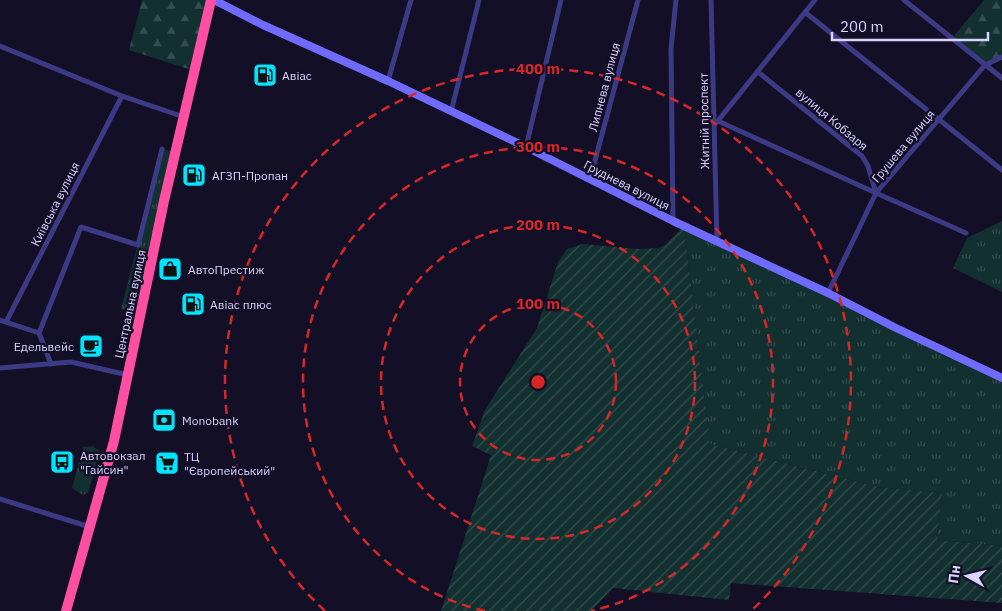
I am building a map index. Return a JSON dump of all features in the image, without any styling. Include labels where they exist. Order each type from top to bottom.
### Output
[{"type":"highway","name":"Центральна вулиця","points":[[66,611],[114,441],[184,117],[213,0]]},
{"type":"street","name":"Груднева вулиця","points":[[213,0],[526,147],[673,221],[828,293],[896,328],[1002,378]]},
{"type":"street","points":[[388,81],[411,0]]},
{"type":"street","points":[[451,112],[479,0]]},
{"type":"street","points":[[526,147],[561,0]]},
{"type":"street","name":"Липнева вулиця","points":[[590,179],[638,0]]},
{"type":"street","points":[[673,221],[671,49],[676,0]]},
{"type":"street","name":"Житній проспект","points":[[710,0],[717,123],[717,242]]},
{"type":"street","points":[[815,0],[717,123],[966,233]]},
{"type":"street","points":[[904,0],[1002,78]]},
{"type":"street","points":[[806,13],[1002,170]]},
{"type":"street","points":[[0,46],[122,96],[184,117]]},
{"type":"street","name":"Грушева вулиця","points":[[828,293],[876,194],[986,65],[1002,57]]},
{"type":"street","name":"вулиця Кобзаря","points":[[758,72],[862,156],[868,166],[876,194]]},
{"type":"street","name":"Київська вулиця","points":[[6,322],[122,96]]},
{"type":"street","points":[[51,364],[40,332],[81,227],[138,245],[162,149]]},
{"type":"street","points":[[0,320],[40,332]]},
{"type":"street","points":[[0,368],[71,362],[128,375]]},
{"type":"street","points":[[0,499],[90,527]]},
{"type":"green space","points":[[142,0],[211,0],[195,71],[129,50]]},
{"type":"green space","points":[[984,0],[1002,0],[1002,57],[985,65],[952,38]]},
{"type":"green space","points":[[162,149],[176,152],[142,313],[121,309]]},
{"type":"green space","points":[[1002,221],[1002,292],[953,268],[967,238]]},
{"type":"green space","points":[[684,226],[1002,379],[1002,546],[937,540],[942,493],[878,487],[710,444]]},
{"type":"green space","points":[[684,226],[710,444],[878,487],[942,493],[937,540],[1002,546],[1002,603],[731,583],[729,600],[613,588],[591,611],[441,611],[491,455],[472,446],[485,410],[537,328],[558,262],[567,249],[583,244],[638,249],[658,248],[665,245]]},
{"type":"green space","points":[[93,446],[100,451],[88,493],[83,495],[72,488],[83,447]]},
{"type":"place","name":"Авіас","points":[[265,75]]},
{"type":"place","name":"АГЗП-Пропан","points":[[194,175]]},
{"type":"place","name":"АвтоПрестиж","points":[[170,269]]},
{"type":"place","name":"Авіас плюс","points":[[193,304]]},
{"type":"place","name":"Едельвейс","points":[[91,346]]},
{"type":"place","name":"Monobank","points":[[164,420]]},
{"type":"place","name":"Автовокзал \"Гайсин\"","points":[[62,462]]},
{"type":"place","name":"ТЦ \"Європейський\"","points":[[167,463]]}]
